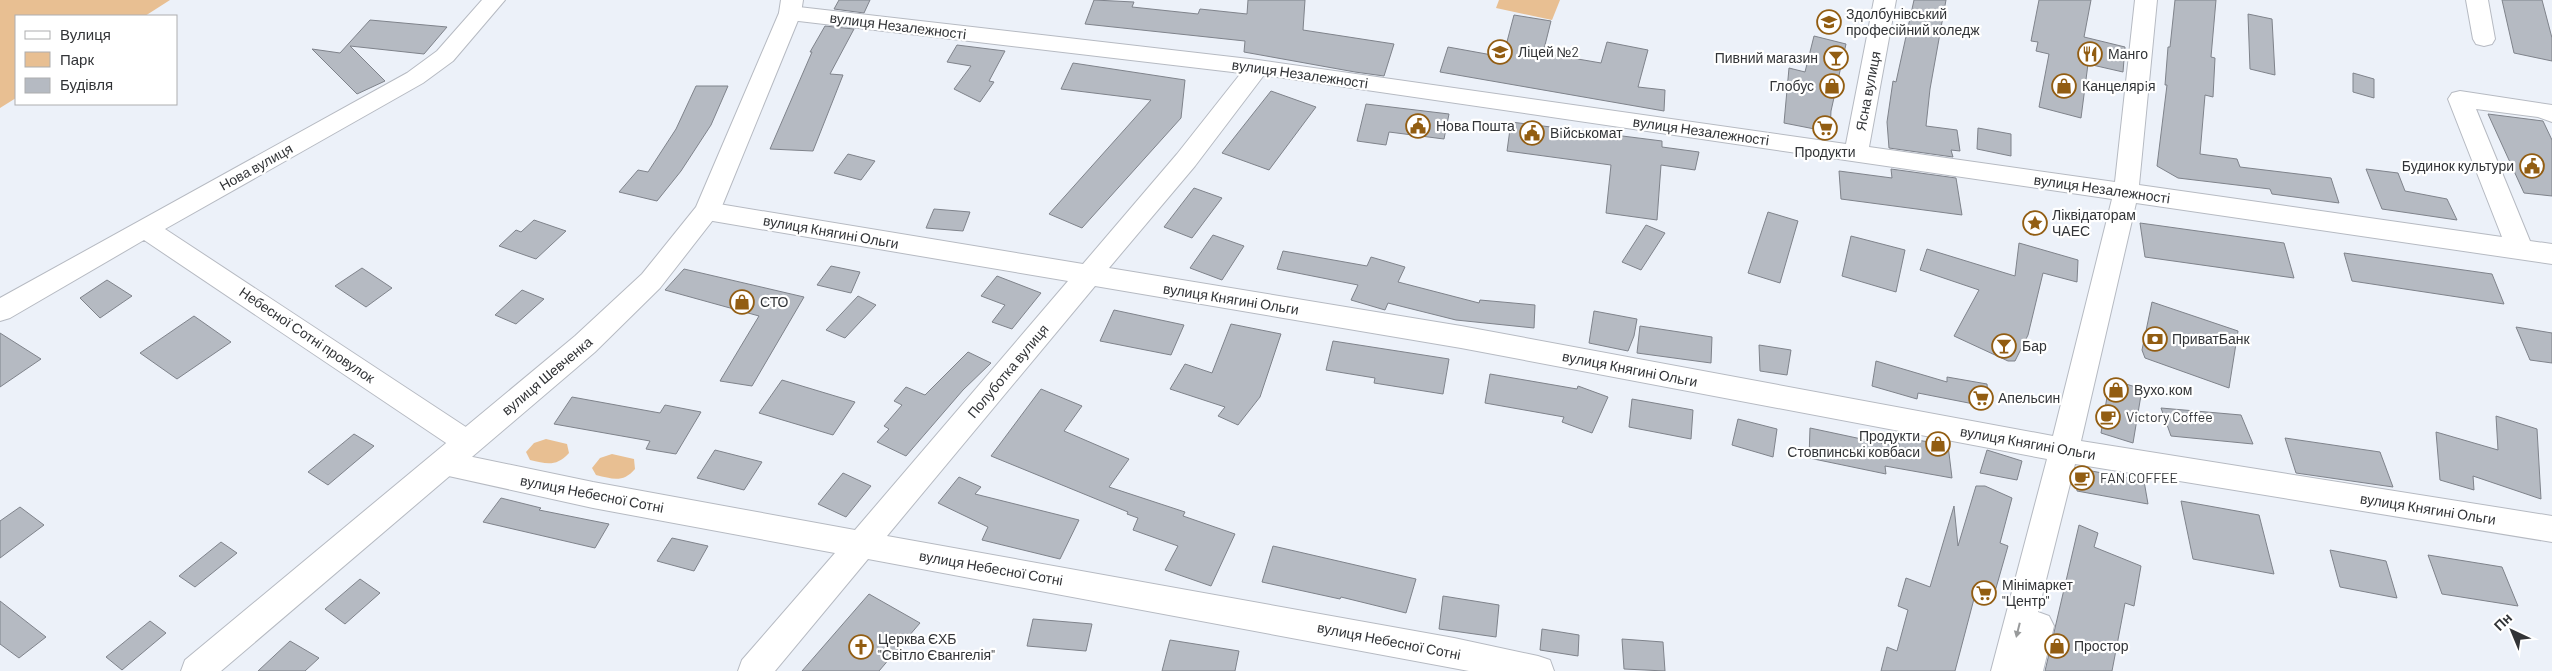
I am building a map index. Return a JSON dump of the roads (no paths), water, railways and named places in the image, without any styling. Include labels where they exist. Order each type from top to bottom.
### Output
[{"type":"street","name":"Нова вулиця","points":[[0,312],[146,228],[360,111],[415,78],[445,56],[494,0]]},
{"type":"street","name":"Ясна вулиця","points":[[1856,153],[1885,0]]},
{"type":"street","points":[[2132,193],[2146,0]]},
{"type":"street","points":[[2027,671],[2071,451],[2132,193],[2155,0]]},
{"type":"street","points":[[2475,1],[2484,38]]},
{"type":"street","name":"вулиця Незалежності","points":[[791,7],[1258,67],[2552,254]]},
{"type":"street","name":"вулиця Шевченка","points":[[196,671],[585,344],[651,281],[707,211],[791,7]]},
{"type":"street","name":"Полуботка вулиця","points":[[754,671],[1186,160],[1258,67]]},
{"type":"street","points":[[2520,250],[2460,99],[2542,110],[2552,114]]},
{"type":"street","name":"вулиця Княгині Ольги","points":[[707,211],[1471,339],[2071,451],[2552,529]]},
{"type":"street","name":"Небесної Сотні провулок","points":[[146,228],[468,443]]},
{"type":"street","points":[[2007,671],[2071,451]]},
{"type":"street","name":"вулиця Небесної Сотні","points":[[444,463],[593,495],[1454,653],[1538,671]]},
{"type":"place","name":"Здолбунівський професійний коледж","points":[[1829,22]]},
{"type":"place","name":"Ліцей №2","points":[[1500,52]]},
{"type":"place","name":"Манго","points":[[2090,54]]},
{"type":"place","name":"Пивний магазин","points":[[1836,58]]},
{"type":"place","name":"Глобус","points":[[1832,86]]},
{"type":"place","name":"Канцелярiя","points":[[2064,86]]},
{"type":"place","name":"Нова Пошта","points":[[1418,126]]},
{"type":"place","name":"Продукти","points":[[1825,128]]},
{"type":"place","name":"Вiйськомат","points":[[1532,133]]},
{"type":"place","name":"Будинок культури","points":[[2532,166]]},
{"type":"place","name":"Ліквідаторам ЧАЕС","points":[[2035,223]]},
{"type":"place","name":"СТО","points":[[742,302]]},
{"type":"place","name":"ПриватБанк","points":[[2155,339]]},
{"type":"place","name":"Бар","points":[[2004,346]]},
{"type":"place","name":"Вухо.ком","points":[[2116,390]]},
{"type":"place","name":"Апельсин","points":[[1981,398]]},
{"type":"place","name":"Victory Coffee","points":[[2108,417]]},
{"type":"place","name":"Продукти Стовпинські ковбаси","points":[[1938,444]]},
{"type":"place","name":"FAN COFFEE","points":[[2082,478]]},
{"type":"place","name":"Мінімаркет \"Центр\"","points":[[1984,593]]},
{"type":"place","name":"Простор","points":[[2057,646]]},
{"type":"place","name":"Церква ЄХБ \"Світло Євангелія\"","points":[[861,647]]}]
